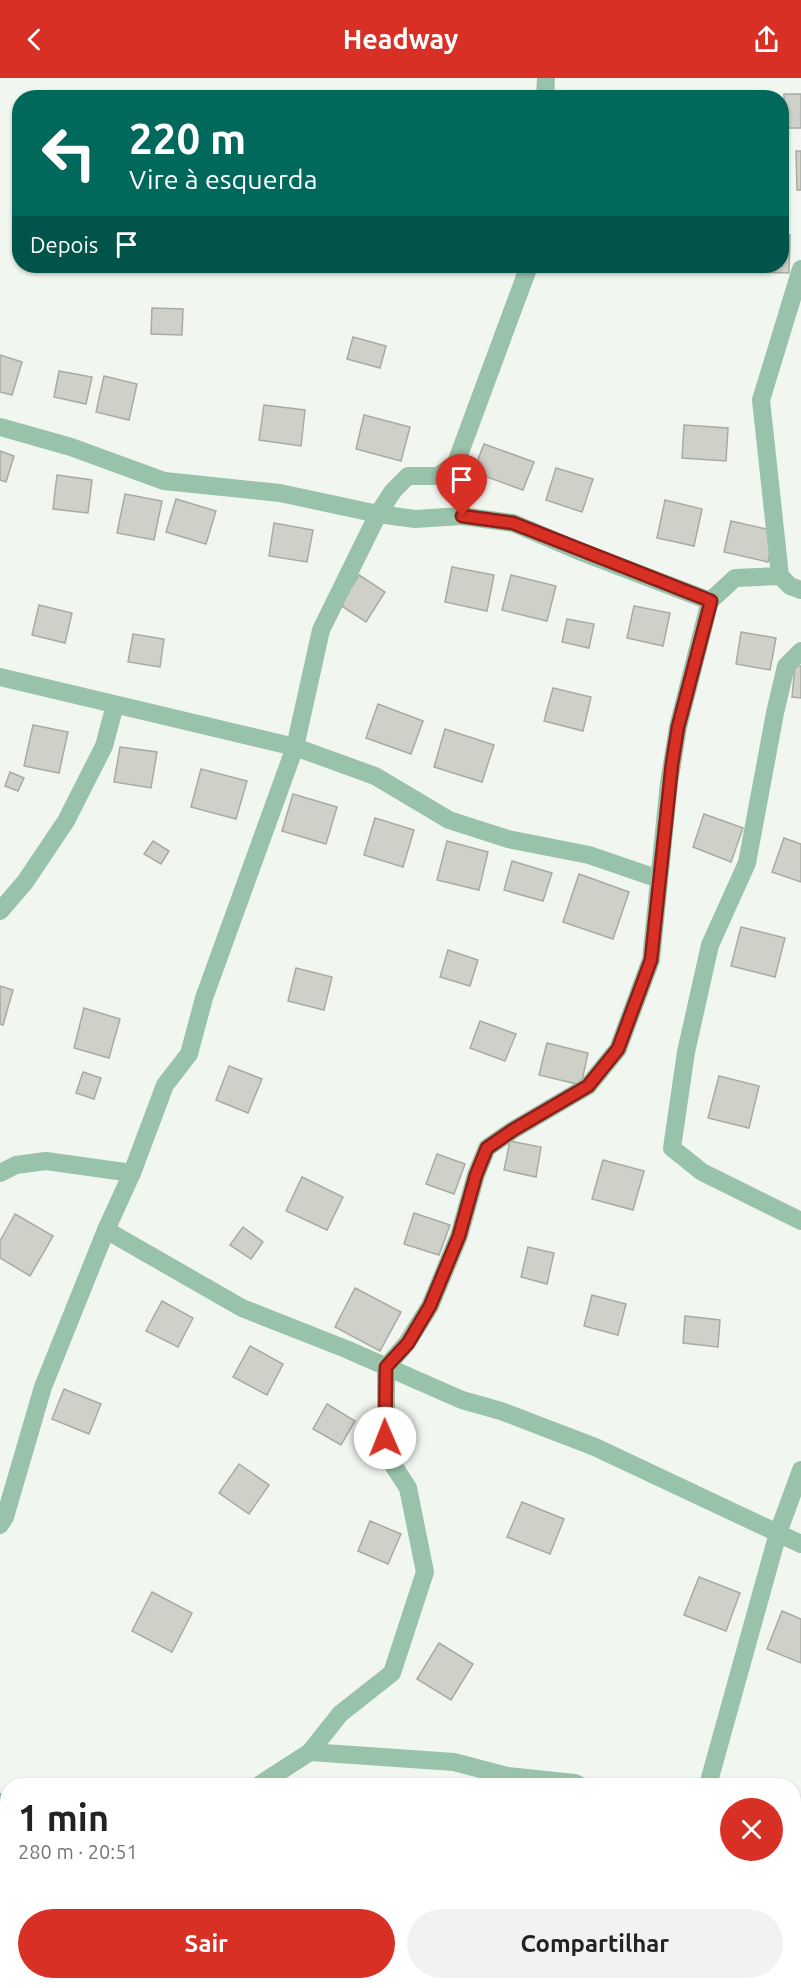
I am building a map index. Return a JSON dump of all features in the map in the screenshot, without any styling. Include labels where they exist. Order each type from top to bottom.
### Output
[{"type":"street","points":[[801,269],[761,400],[780,576],[790,586],[801,590]]},
{"type":"street","points":[[0,1525],[5,1517],[43,1387],[106,1230],[132,1173],[165,1085],[189,1054],[204,998],[295,747],[321,630],[378,514],[393,490],[408,476],[438,476],[456,463],[526,273]]},
{"type":"street","points":[[0,427],[71,447],[164,481],[280,493],[378,514],[415,519],[462,516],[513,523],[711,601]]},
{"type":"street","points":[[270,1778],[310,1752],[340,1714],[392,1672],[425,1572],[408,1488],[386,1454],[386,1367],[408,1343],[430,1306],[459,1236],[476,1175],[487,1148],[588,1086],[618,1049],[651,960],[669,783],[678,727],[711,601],[735,578],[780,576]]},
{"type":"street","points":[[801,651],[786,666],[747,863],[710,945],[686,1052],[672,1148],[702,1172],[801,1221]]},
{"type":"street","points":[[0,677],[295,747],[375,776],[449,820],[508,839],[590,855],[659,879]]},
{"type":"street","points":[[0,911],[25,882],[66,821],[104,746],[116,705]]},
{"type":"street","points":[[0,1173],[16,1165],[46,1161],[132,1173]]},
{"type":"street","points":[[106,1230],[242,1308],[346,1349],[462,1400],[501,1411],[595,1447],[801,1544]]},
{"type":"street","points":[[710,1778],[778,1533],[801,1470]]},
{"type":"street","points":[[310,1752],[454,1762],[496,1778]]},
{"type":"building","points":[[789,94],[801,94],[801,128],[789,128]]},
{"type":"building","points":[[796,151],[801,151],[801,190],[797,190]]},
{"type":"building","points":[[152,308],[183,309],[182,335],[151,334]]},
{"type":"building","points":[[353,337],[386,346],[380,368],[347,359]]},
{"type":"building","points":[[0,355],[22,362],[12,395],[0,392]]},
{"type":"building","points":[[59,371],[92,377],[86,404],[54,397]]},
{"type":"building","points":[[104,376],[137,384],[129,420],[96,412]]},
{"type":"building","points":[[264,405],[305,410],[301,446],[259,440]]},
{"type":"building","points":[[364,415],[410,427],[401,461],[356,449]]},
{"type":"building","points":[[684,425],[728,428],[726,461],[682,458]]},
{"type":"building","points":[[484,444],[534,462],[523,490],[473,472]]},
{"type":"building","points":[[0,451],[14,456],[6,482],[0,480]]},
{"type":"building","points":[[556,468],[593,479],[582,512],[546,500]]},
{"type":"building","points":[[57,475],[92,480],[88,513],[53,509]]},
{"type":"building","points":[[455,483],[474,485],[472,499],[454,497]]},
{"type":"building","points":[[125,494],[162,501],[154,540],[117,533]]},
{"type":"building","points":[[176,499],[216,511],[206,544],[166,532]]},
{"type":"building","points":[[665,500],[702,509],[694,546],[657,538]]},
{"type":"building","points":[[731,521],[775,531],[768,562],[724,552]]},
{"type":"building","points":[[274,523],[313,530],[307,562],[269,556]]},
{"type":"building","points":[[452,567],[494,575],[487,611],[445,602]]},
{"type":"building","points":[[359,575],[385,592],[366,622],[340,605]]},
{"type":"building","points":[[511,575],[556,586],[547,621],[502,610]]},
{"type":"building","points":[[39,605],[72,613],[65,643],[32,635]]},
{"type":"building","points":[[634,606],[670,613],[663,646],[627,638]]},
{"type":"building","points":[[567,619],[594,624],[589,648],[562,642]]},
{"type":"building","points":[[741,632],[776,638],[770,670],[736,664]]},
{"type":"building","points":[[133,634],[164,639],[160,667],[128,662]]},
{"type":"building","points":[[795,666],[801,666],[801,698],[792,697]]},
{"type":"building","points":[[553,688],[591,697],[583,731],[544,721]]},
{"type":"building","points":[[378,704],[423,721],[411,754],[366,738]]},
{"type":"building","points":[[33,725],[68,732],[59,773],[24,766]]},
{"type":"building","points":[[445,729],[494,745],[482,782],[434,767]]},
{"type":"building","points":[[120,747],[157,752],[151,788],[114,782]]},
{"type":"building","points":[[201,769],[247,781],[236,819],[191,807]]},
{"type":"building","points":[[10,772],[24,778],[18,791],[5,786]]},
{"type":"building","points":[[293,794],[337,807],[326,844],[282,831]]},
{"type":"building","points":[[704,814],[743,828],[731,862],[693,847]]},
{"type":"building","points":[[375,818],[414,830],[403,867],[364,855]]},
{"type":"building","points":[[784,838],[801,844],[801,882],[772,872]]},
{"type":"building","points":[[153,841],[169,851],[161,864],[144,854]]},
{"type":"building","points":[[447,841],[488,852],[479,890],[437,880]]},
{"type":"building","points":[[512,861],[552,873],[543,901],[504,890]]},
{"type":"building","points":[[579,874],[629,892],[613,939],[563,922]]},
{"type":"building","points":[[741,927],[785,938],[775,977],[731,966]]},
{"type":"building","points":[[448,950],[478,960],[470,986],[440,977]]},
{"type":"building","points":[[296,968],[332,977],[324,1010],[288,1001]]},
{"type":"building","points":[[0,986],[13,990],[3,1025],[0,1024]]},
{"type":"building","points":[[84,1008],[120,1019],[109,1058],[74,1048]]},
{"type":"building","points":[[480,1021],[516,1034],[505,1061],[470,1048]]},
{"type":"building","points":[[547,1043],[588,1053],[581,1085],[539,1075]]},
{"type":"building","points":[[229,1066],[262,1079],[248,1113],[216,1100]]},
{"type":"building","points":[[83,1072],[101,1078],[94,1099],[76,1093]]},
{"type":"building","points":[[719,1076],[759,1086],[749,1128],[708,1118]]},
{"type":"building","points":[[510,1141],[541,1147],[536,1177],[504,1170]]},
{"type":"building","points":[[437,1154],[465,1164],[454,1194],[426,1184]]},
{"type":"building","points":[[603,1160],[644,1171],[633,1210],[592,1199]]},
{"type":"building","points":[[302,1177],[343,1197],[327,1230],[286,1211]]},
{"type":"building","points":[[414,1213],[450,1225],[439,1255],[404,1244]]},
{"type":"building","points":[[15,1214],[53,1236],[30,1276],[0,1258],[0,1241]]},
{"type":"building","points":[[243,1227],[263,1242],[251,1259],[230,1245]]},
{"type":"building","points":[[528,1247],[554,1253],[547,1284],[521,1277]]},
{"type":"building","points":[[355,1288],[401,1312],[380,1351],[335,1327]]},
{"type":"building","points":[[592,1295],[626,1304],[618,1335],[584,1326]]},
{"type":"building","points":[[162,1301],[193,1318],[178,1347],[146,1331]]},
{"type":"building","points":[[685,1316],[720,1320],[718,1347],[683,1343]]},
{"type":"building","points":[[250,1346],[283,1364],[267,1395],[233,1377]]},
{"type":"building","points":[[64,1389],[101,1404],[89,1434],[52,1419]]},
{"type":"building","points":[[327,1404],[355,1421],[341,1445],[313,1429]]},
{"type":"building","points":[[239,1464],[269,1485],[249,1514],[219,1493]]},
{"type":"building","points":[[522,1502],[564,1519],[550,1554],[507,1537]]},
{"type":"building","points":[[370,1521],[401,1534],[388,1564],[358,1551]]},
{"type":"building","points":[[699,1577],[740,1593],[726,1631],[684,1615]]},
{"type":"building","points":[[152,1592],[192,1613],[172,1652],[132,1631]]},
{"type":"building","points":[[782,1611],[801,1619],[801,1663],[767,1649]]},
{"type":"building","points":[[439,1643],[473,1664],[451,1700],[417,1679]]},
{"type":"route","points":[[385,1438],[386,1367],[408,1343],[430,1306],[459,1236],[476,1175],[487,1148],[588,1086],[618,1049],[651,960],[669,783],[678,727],[711,601],[513,523],[462,516]]}]
